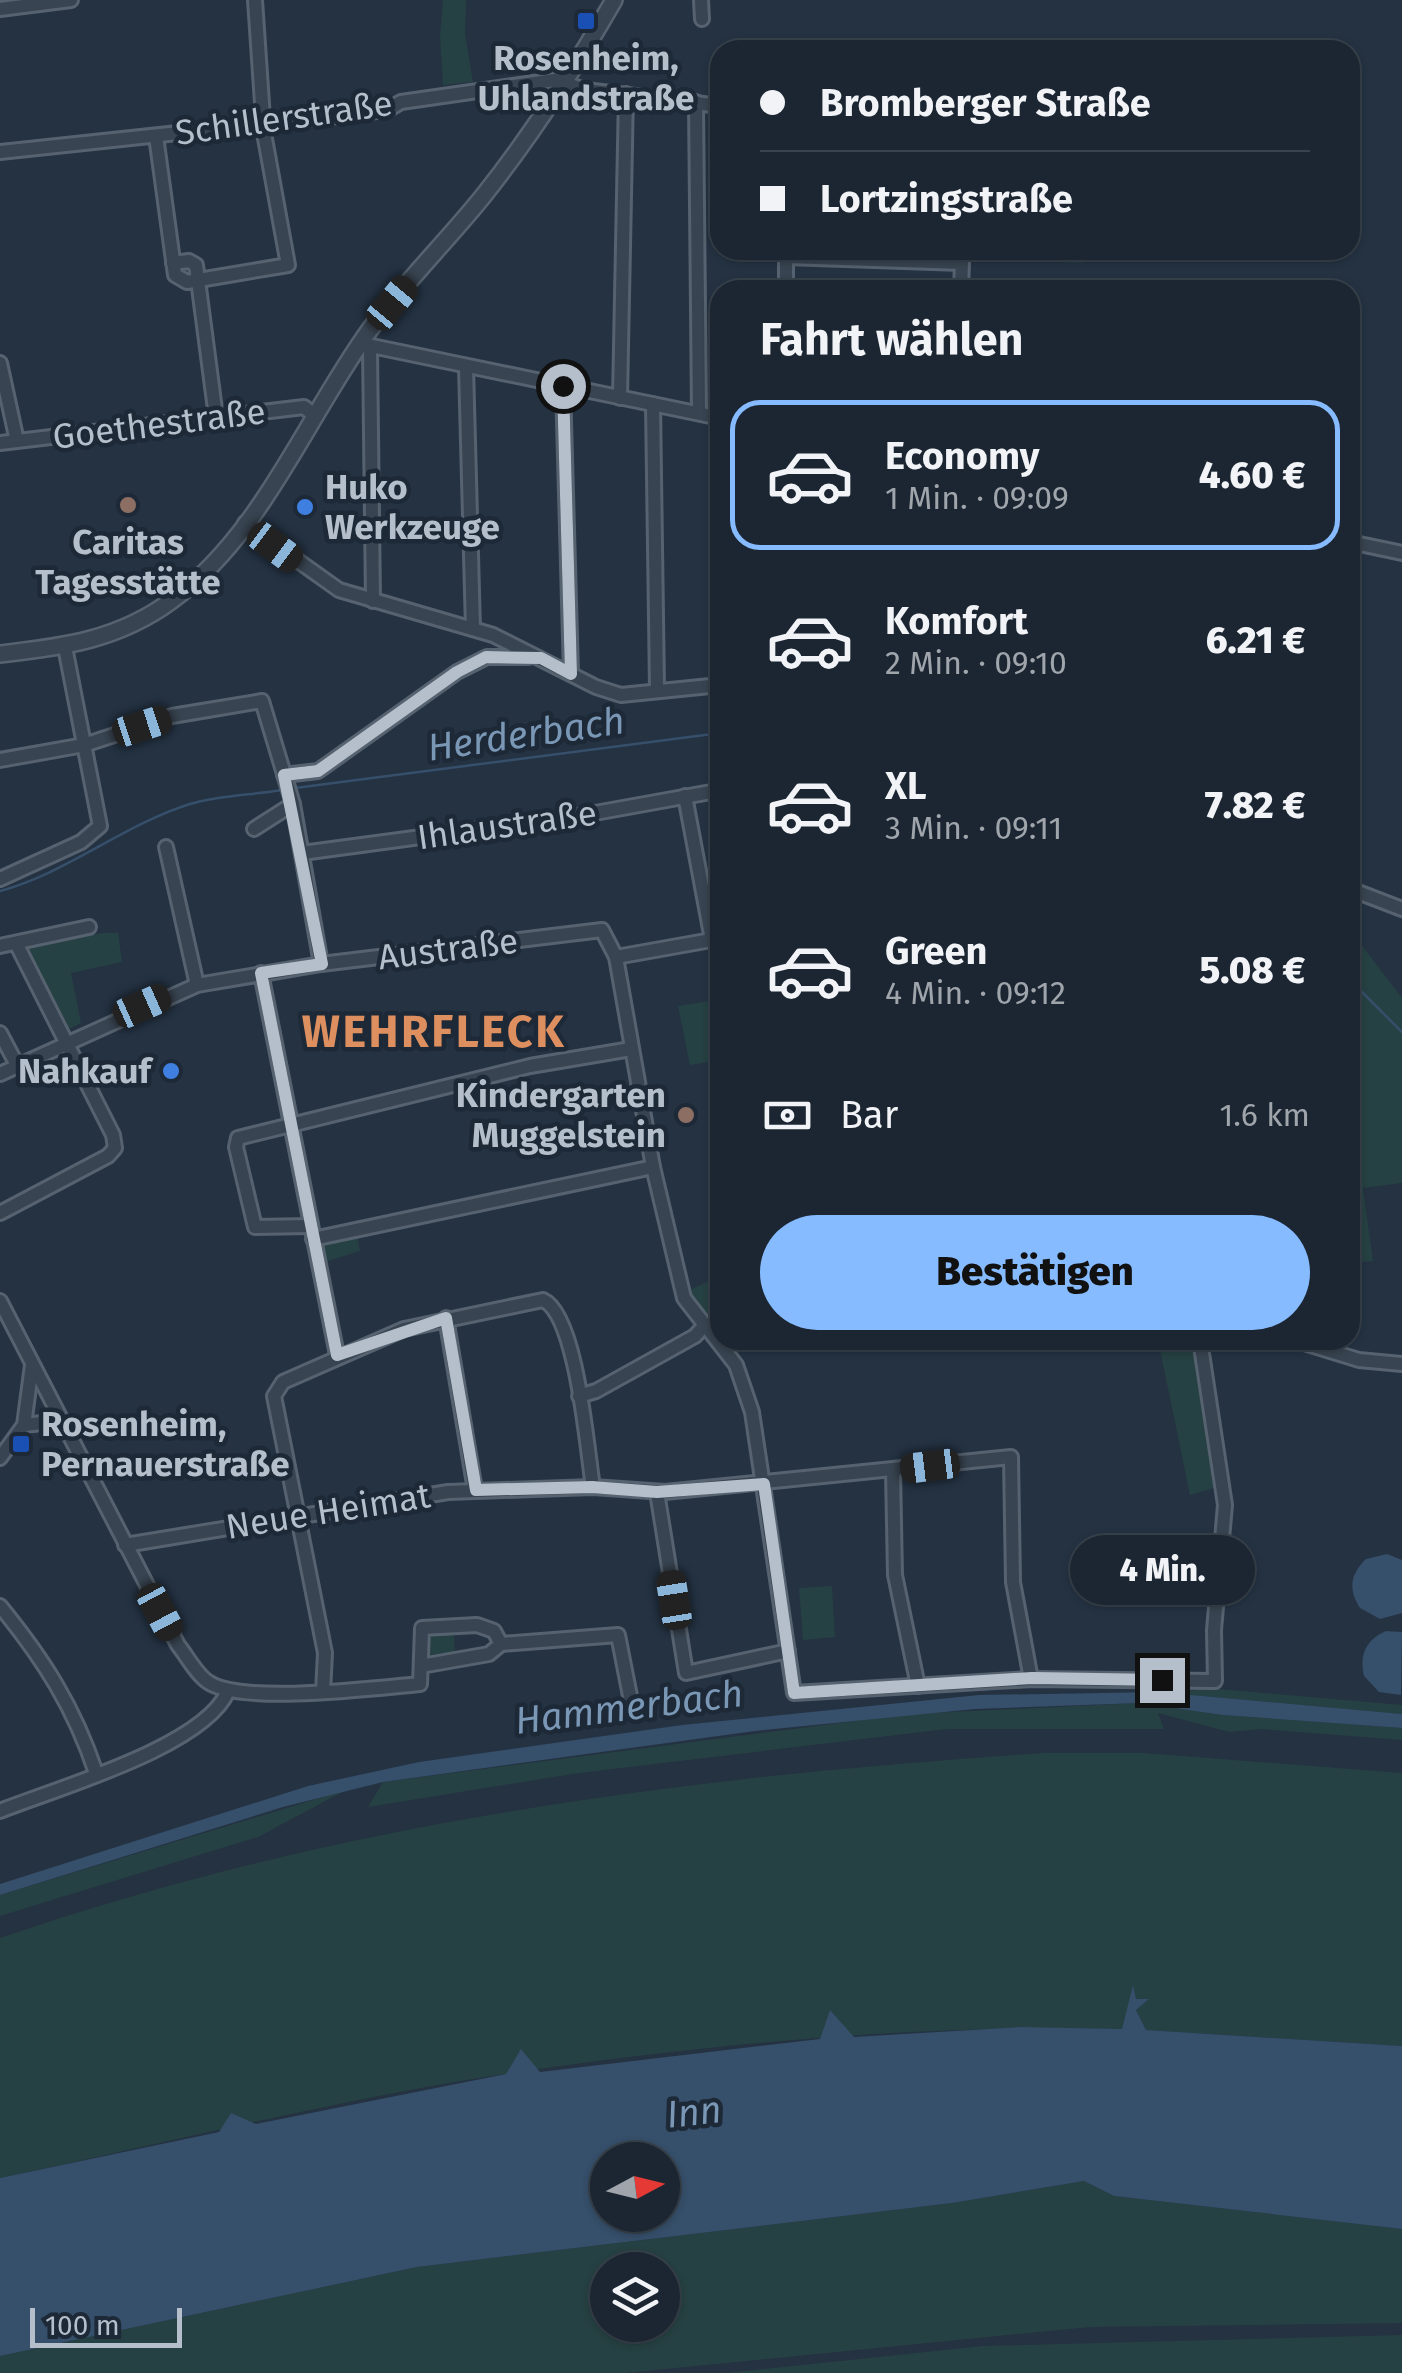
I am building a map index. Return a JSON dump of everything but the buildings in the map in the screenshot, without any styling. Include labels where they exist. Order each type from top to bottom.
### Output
[{"type":"street","points":[[0,9],[71,0]]},
{"type":"street","points":[[156,136],[174,275],[187,282],[288,265],[263,123],[253,0]]},
{"type":"street","points":[[0,654],[64,647],[136,624],[173,600],[208,568],[245,523],[366,346],[565,85],[614,0]]},
{"type":"street","points":[[701,0],[702,19]]},
{"type":"street","name":"Schillerstraße","points":[[0,152],[356,114],[389,109],[402,102],[554,80],[565,85],[710,104]]},
{"type":"street","points":[[620,398],[626,94]]},
{"type":"street","points":[[696,102],[699,413]]},
{"type":"street","points":[[903,260],[962,263],[961,280]]},
{"type":"street","points":[[198,280],[216,417]]},
{"type":"street","points":[[366,346],[710,416]]},
{"type":"street","points":[[366,346],[373,602]]},
{"type":"street","points":[[0,363],[17,441]]},
{"type":"street","points":[[466,367],[473,628]]},
{"type":"street","points":[[563,386],[571,674]]},
{"type":"street","points":[[653,404],[656,688]]},
{"type":"street","name":"Goethestraße","points":[[0,443],[304,407],[315,416]]},
{"type":"street","points":[[245,523],[339,590],[473,628],[621,695],[656,688],[710,685]]},
{"type":"street","points":[[1360,544],[1402,553]]},
{"type":"street","points":[[0,879],[81,842],[100,826],[64,647]]},
{"type":"street","points":[[284,776],[318,771],[457,672],[486,657],[541,658]]},
{"type":"street","points":[[0,760],[84,745],[172,716],[262,701],[293,803],[322,964]]},
{"type":"street","name":"Ihlaustraße","points":[[302,853],[584,815],[710,792]]},
{"type":"street","points":[[685,796],[710,911]]},
{"type":"street","points":[[254,829],[293,803]]},
{"type":"street","points":[[166,847],[196,985]]},
{"type":"street","points":[[1360,894],[1402,909]]},
{"type":"street","points":[[1360,903],[1372,901]]},
{"type":"street","points":[[0,946],[89,927]]},
{"type":"street","name":"Austraße","points":[[0,1074],[196,985],[322,964],[602,930],[616,956]]},
{"type":"street","points":[[710,940],[616,956],[653,1167],[684,1298],[710,1333]]},
{"type":"street","points":[[0,1214],[108,1156],[115,1148],[113,1135],[16,943]]},
{"type":"street","points":[[261,973],[337,1355]]},
{"type":"street","points":[[0,1033],[17,1065]]},
{"type":"street","points":[[631,1049],[530,1066],[238,1138],[236,1147],[255,1228],[312,1232],[653,1167]]},
{"type":"street","points":[[323,1692],[325,1653],[274,1396],[283,1382],[337,1355],[446,1318],[544,1300],[566,1328],[592,1487]]},
{"type":"street","points":[[0,1302],[178,1645],[206,1681],[228,1691],[323,1692],[420,1684],[422,1628],[477,1625],[494,1631],[501,1644]]},
{"type":"street","points":[[446,1318],[476,1490]]},
{"type":"street","points":[[579,1396],[596,1391],[695,1336],[704,1326]]},
{"type":"street","points":[[724,1350],[736,1364],[752,1412],[794,1693],[1032,1678],[1215,1681],[1214,1630],[1225,1505],[1202,1350]]},
{"type":"street","points":[[1327,1350],[1360,1360],[1402,1364]]},
{"type":"street","points":[[0,1458],[24,1425],[32,1364]]},
{"type":"street","points":[[24,1425],[61,1420]]},
{"type":"street","name":"Neue Heimat","points":[[125,1546],[476,1490],[592,1487],[657,1492],[1011,1456],[1013,1582],[1032,1678]]},
{"type":"street","points":[[893,1470],[895,1575],[918,1686]]},
{"type":"street","points":[[657,1492],[686,1672],[788,1651]]},
{"type":"street","points":[[0,1606],[32,1646],[77,1717],[96,1772]]},
{"type":"street","points":[[420,1666],[489,1654],[501,1644],[618,1634],[632,1706]]},
{"type":"street","points":[[0,1810],[181,1740],[216,1709],[228,1691]]},
{"type":"green space","points":[[443,0],[466,0],[465,33],[473,82],[443,85]]},
{"type":"green space","points":[[1012,260],[1082,260],[1082,263]]},
{"type":"green space","points":[[118,933],[122,962],[71,973],[81,1023],[65,1031],[25,947]]},
{"type":"green space","points":[[1360,943],[1402,998],[1402,1183],[1363,1188],[1373,1261],[1360,1262]]},
{"type":"green space","points":[[710,1001],[710,1062],[690,1065],[678,1006]]},
{"type":"green space","points":[[357,1235],[360,1251],[321,1263],[319,1243]]},
{"type":"green space","points":[[710,1281],[710,1315],[704,1319],[687,1291]]},
{"type":"green space","points":[[1160,1350],[1196,1350],[1217,1487],[1190,1495]]},
{"type":"green space","points":[[832,1586],[835,1637],[803,1640],[799,1588]]},
{"type":"green space","points":[[454,1634],[455,1652],[430,1655],[429,1635]]},
{"type":"green space","points":[[1218,1689],[1402,1705],[1402,1714],[1158,1692]]},
{"type":"green space","points":[[1140,1703],[1222,1715],[1402,1728],[1402,1740],[1261,1729],[1229,1732],[1158,1713],[1164,1729],[947,1729],[579,1773],[368,1807],[383,1782],[910,1714]]},
{"type":"green space","points":[[1043,1753],[1144,1753],[1402,1773],[1402,2046],[1146,2030],[1136,2010],[1148,2000],[1136,2000],[1133,1988],[1123,2029],[890,2033],[580,2063],[377,2096],[0,2178],[0,1938],[255,1863],[515,1811],[778,1775]]},
{"type":"green space","points":[[346,1790],[258,1837],[0,1916],[0,1895]]},
{"type":"green space","points":[[1084,2181],[1114,2196],[1402,2229],[1402,2323],[1090,2327],[625,2373],[0,2373],[0,2356],[417,2267],[952,2203]]},
{"type":"green space","points":[[1402,2335],[1402,2373],[726,2373],[983,2346]]},
{"type":"water","points":[[1387,1554],[1402,1560],[1402,1613],[1380,1619],[1360,1608],[1352,1582],[1366,1559]]},
{"type":"water","points":[[1386,1631],[1402,1632],[1401,1695],[1379,1692],[1364,1676],[1366,1649]]},
{"type":"water","points":[[1158,1692],[1402,1714],[1402,1728],[1222,1715],[1140,1703],[975,1709],[755,1731],[383,1782],[283,1807],[0,1895],[0,1884],[308,1786],[419,1762],[682,1725],[979,1695]]},
{"type":"water","name":"Inn","points":[[1133,1985],[1136,1999],[1149,1999],[1136,2010],[1146,2030],[1402,2046],[1402,2229],[1114,2196],[1084,2181],[952,2203],[417,2267],[0,2356],[0,2178],[219,2132],[231,2113],[256,2124],[506,2074],[521,2049],[540,2072],[820,2039],[830,2010],[854,2037],[1021,2027],[1122,2029]]},
{"type":"waterway","name":"Herderbach","points":[[295,788],[710,734]]},
{"type":"waterway","name":"Herderbach","points":[[0,891],[49,873],[141,824],[190,804],[282,790]]},
{"type":"waterway","name":"Herderbach","points":[[1360,990],[1402,1032]]},
{"type":"place","name":"Rosenheim, Uhlandstraße","points":[[586,21]]},
{"type":"place","name":"Caritas Tagesstätte","points":[[128,505]]},
{"type":"place","name":"Huko Werkzeuge","points":[[305,507]]},
{"type":"place","name":"Nahkauf","points":[[171,1071]]},
{"type":"place","name":"Kindergarten Muggelstein","points":[[686,1115]]},
{"type":"place","name":"Rosenheim, Pernauerstraße","points":[[21,1444]]},
{"type":"district","name":"WEHRFLECK","points":[[434,1031]]},
{"type":"route","points":[[563,386],[571,674],[541,658],[510,654],[486,657],[457,672],[318,771],[284,775],[293,804],[322,964],[261,973],[337,1355],[446,1318],[476,1490],[592,1487],[657,1492],[764,1484],[794,1693],[875,1691],[1032,1678],[1162,1680]]},
{"type":"water label","name":"Hammerbach","points":[[629,1707]]}]
